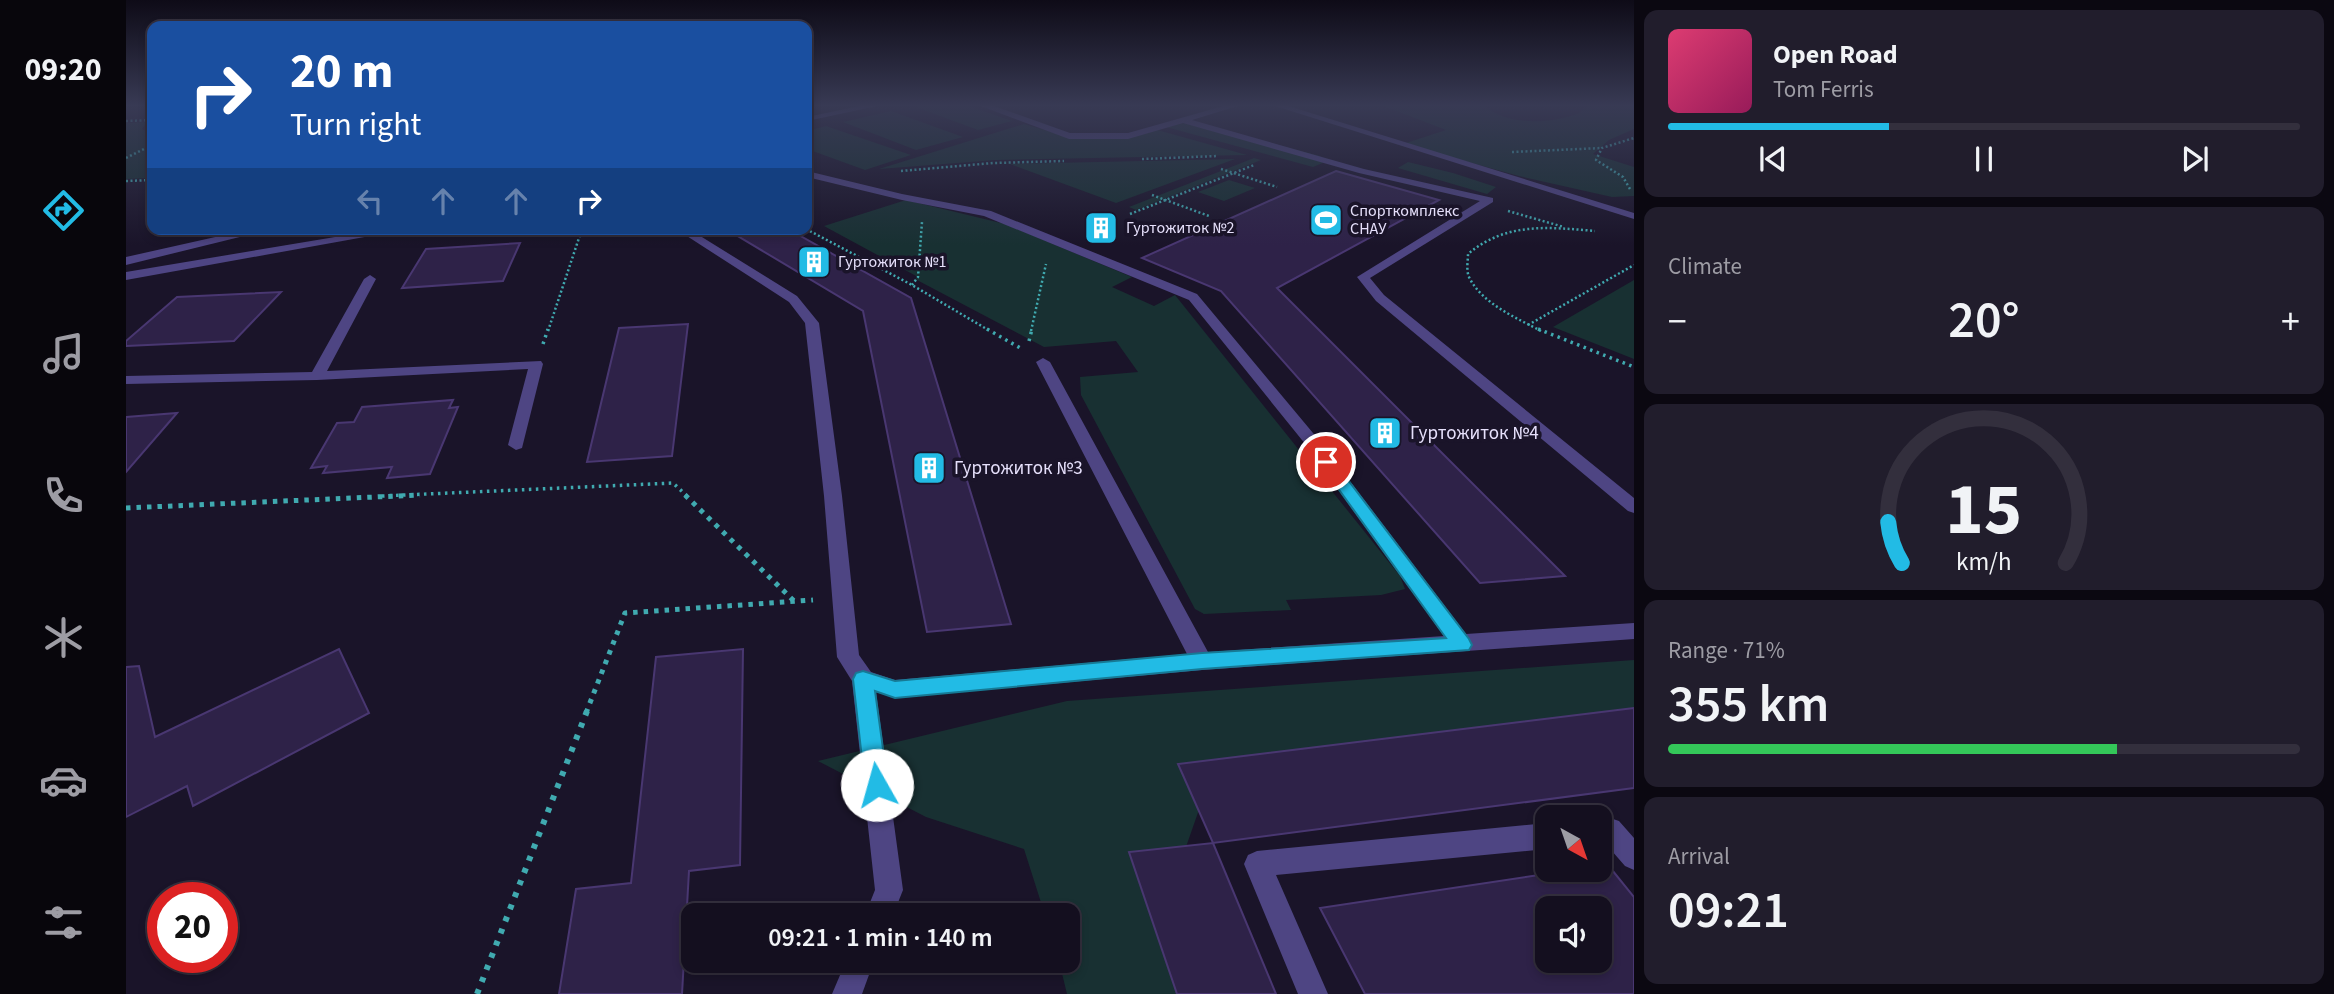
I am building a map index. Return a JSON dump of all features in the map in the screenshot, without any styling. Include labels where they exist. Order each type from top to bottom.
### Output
[{"type":"lane","points":[[1292,151],[1362,171],[1489,200],[1363,277],[1380,298],[1634,507]]},
{"type":"lane","points":[[1426,151],[1634,216]]},
{"type":"lane","points":[[812,175],[924,201],[987,212],[1193,297],[1312,442],[1462,645]]},
{"type":"lane","points":[[126,261],[241,235]]},
{"type":"lane","points":[[126,276],[369,235]]},
{"type":"lane","points":[[691,235],[793,299],[812,323],[832,483],[848,657],[863,679],[889,890],[884,903]]},
{"type":"lane","points":[[317,376],[370,279]]},
{"type":"lane","points":[[1044,362],[1202,661]]},
{"type":"lane","points":[[126,380],[317,376],[536,364],[516,445]]},
{"type":"lane","points":[[863,679],[895,689],[1202,661],[1634,631]]},
{"type":"lane","points":[[1612,832],[1634,857]]},
{"type":"lane","points":[[1313,994],[1257,864],[1535,837]]},
{"type":"lane","points":[[847,994],[855,973]]},
{"type":"path","points":[[1600,151],[1596,160],[1623,177],[1634,195]]},
{"type":"path","points":[[896,171],[993,163]]},
{"type":"path","points":[[1130,214],[1259,163]]},
{"type":"path","points":[[1221,169],[1277,187]]},
{"type":"path","points":[[126,181],[147,180]]},
{"type":"path","points":[[1152,195],[1209,216]]},
{"type":"path","points":[[912,285],[919,277],[924,201]]},
{"type":"path","points":[[1483,203],[1568,229]]},
{"type":"path","points":[[1602,232],[1568,229],[1521,230],[1486,239],[1468,254],[1469,276],[1491,302],[1528,325],[1634,367]]},
{"type":"path","points":[[812,232],[912,285],[1026,352],[1052,239]]},
{"type":"path","points":[[536,364],[580,235]]},
{"type":"path","points":[[1528,325],[1634,265]]},
{"type":"path","points":[[126,508],[673,483],[794,601]]},
{"type":"path","points":[[477,994],[625,613],[842,598]]},
{"type":"green space","points":[[126,151],[147,151],[147,178],[126,179]]},
{"type":"green space","points":[[814,151],[900,151],[911,155],[865,170]]},
{"type":"green space","points":[[936,151],[1234,151],[1247,155],[996,160],[879,169]]},
{"type":"green space","points":[[1256,151],[1303,151],[1320,156],[1325,162],[1313,167]]},
{"type":"green space","points":[[1430,151],[1596,151],[1593,154],[1634,167],[1634,196],[1612,197],[1519,176]]},
{"type":"green space","points":[[1254,158],[1261,160],[1136,210],[1129,207]]},
{"type":"green space","points":[[1235,159],[1116,203],[1010,164]]},
{"type":"green space","points":[[1408,162],[1496,187],[1487,194],[1398,168]]},
{"type":"green space","points":[[1229,180],[1255,188],[1224,201],[1198,192]]},
{"type":"green space","points":[[906,200],[1005,224],[1132,277],[1112,287],[1154,306],[1175,295],[1400,576],[1405,589],[1381,595],[1286,600],[1291,610],[1204,614],[1195,609],[1081,395],[1080,377],[1138,372],[1116,341],[1044,347],[915,279],[918,277],[824,226]]},
{"type":"green space","points":[[1634,280],[1634,359],[1553,327]]},
{"type":"green space","points":[[1634,660],[1634,744],[1215,764],[1166,904],[1197,994],[1067,994],[1062,973],[1080,973],[1080,903],[1041,903],[1024,849],[926,817],[818,761],[1067,701]]},
{"type":"building","points":[[1336,171],[1439,200],[1277,288],[1565,576],[1480,583],[1221,291],[1142,258]]},
{"type":"building","name":"Гуртожиток №3","points":[[736,235],[799,235],[911,298],[1011,624],[927,632],[863,311]]},
{"type":"building","points":[[520,243],[503,281],[402,288],[426,249]]},
{"type":"building","points":[[281,292],[234,341],[126,346],[126,341],[177,297]]},
{"type":"building","points":[[688,324],[672,456],[587,462],[619,328]]},
{"type":"building","points":[[453,400],[449,408],[458,407],[430,474],[387,478],[392,467],[323,473],[327,466],[311,468],[337,423],[354,422],[362,407]]},
{"type":"building","points":[[177,413],[126,472],[126,417]]},
{"type":"building","points":[[339,649],[369,713],[193,806],[187,786],[126,817],[126,667],[139,666],[155,737]]},
{"type":"building","points":[[743,649],[740,865],[689,871],[687,903],[681,903],[682,994],[559,994],[576,889],[631,883],[656,657]]},
{"type":"building","points":[[1634,708],[1634,788],[1213,843],[1178,764]]},
{"type":"building","points":[[1213,843],[1276,994],[1177,994],[1129,852]]},
{"type":"building","points":[[1612,870],[1634,897],[1634,994],[1365,994],[1320,908],[1535,876],[1535,882],[1612,882]]},
{"type":"place","name":"Спорткомплекс СНАУ","points":[[1326,220]]},
{"type":"place","name":"Гуртожиток №2","points":[[1101,228]]},
{"type":"place","name":"Гуртожиток №1","points":[[814,262]]},
{"type":"place","name":"Гуртожиток №4","points":[[1385,433]]},
{"type":"place","name":"Гуртожиток №3","points":[[929,468]]},
{"type":"route","points":[[877,785],[863,679],[895,689],[1202,661],[1462,645],[1326,462]]}]
